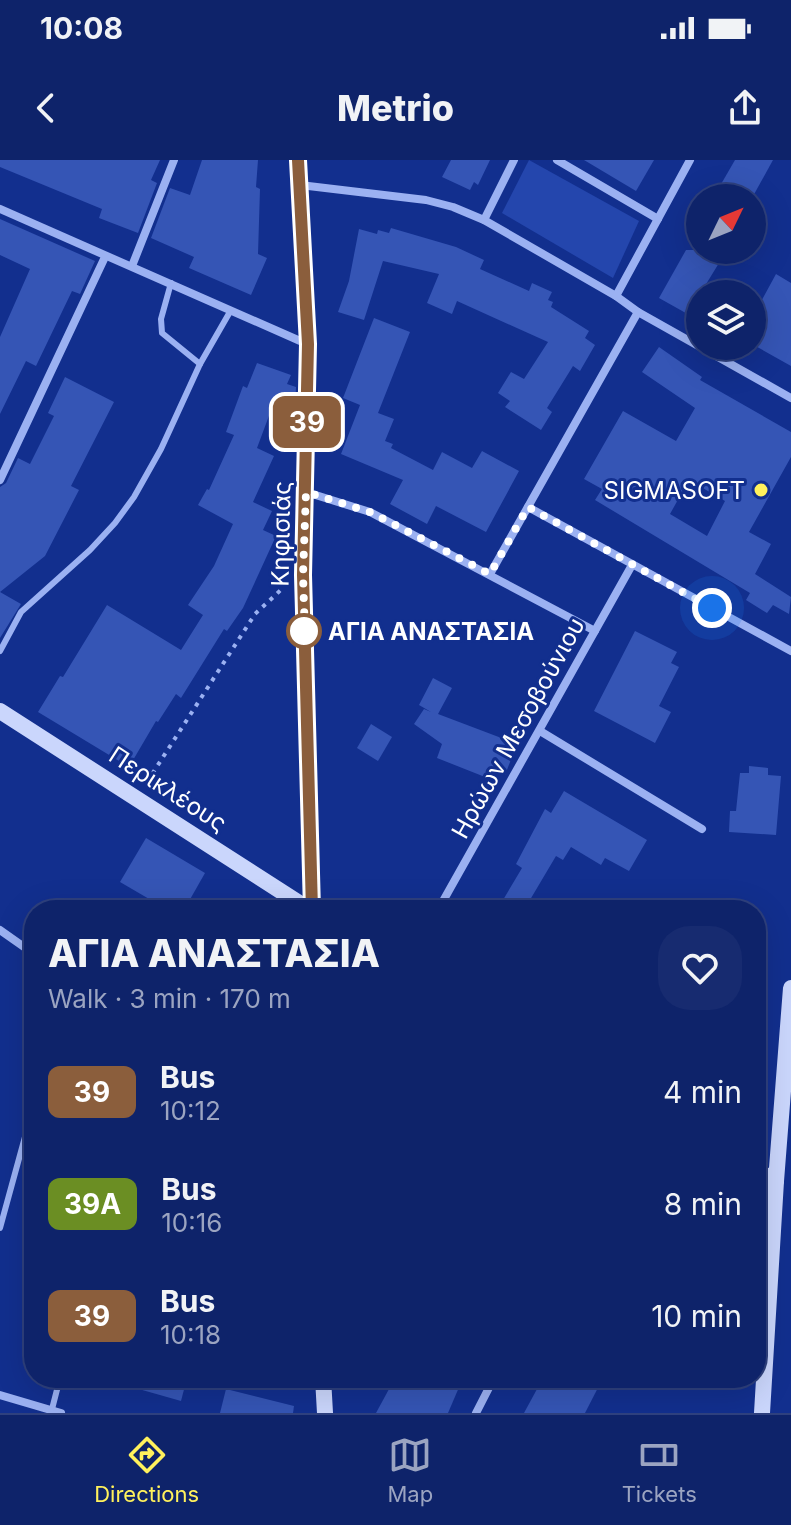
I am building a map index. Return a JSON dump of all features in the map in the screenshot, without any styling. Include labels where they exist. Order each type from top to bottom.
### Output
[{"type":"street","points":[[132,266],[174,160]]},
{"type":"street","name":"Κηφισιάς","points":[[298,160],[308,344],[303,575],[311,900]]},
{"type":"street","points":[[484,220],[514,160]]},
{"type":"street","points":[[557,160],[658,219]]},
{"type":"street","points":[[616,296],[690,160]]},
{"type":"street","points":[[299,185],[435,201],[484,220],[791,398]]},
{"type":"street","points":[[0,209],[308,344]]},
{"type":"street","points":[[0,480],[105,257]]},
{"type":"street","points":[[490,574],[638,312]]},
{"type":"street","points":[[306,492],[370,512],[595,631]]},
{"type":"street","points":[[528,507],[791,651]]},
{"type":"street","name":"Ηρώων Μεσοβούνιου","points":[[444,900],[632,565]]},
{"type":"street","name":"Περικλέους","points":[[0,711],[296,900]]},
{"type":"street","points":[[540,731],[702,829]]},
{"type":"street","points":[[0,930],[24,947]]},
{"type":"street","points":[[766,1289],[791,988]]},
{"type":"street","points":[[766,1176],[776,1181]]},
{"type":"street","points":[[324,1388],[325,1413]]},
{"type":"street","points":[[476,1413],[489,1388]]},
{"type":"street","points":[[762,1388],[762,1413]]},
{"type":"street","points":[[0,1395],[61,1413]]},
{"type":"lane","points":[[171,283],[161,319],[162,333],[200,364]]},
{"type":"lane","points":[[0,651],[21,612],[90,550],[134,497],[161,449],[200,364],[231,310]]},
{"type":"lane","points":[[0,1228],[24,1140]]},
{"type":"lane","points":[[51,1412],[57,1388]]},
{"type":"path","points":[[137,797],[255,614],[266,602]]},
{"type":"shaded area","points":[[529,160],[639,221],[613,278],[502,213]]},
{"type":"building","points":[[0,160],[160,160],[151,180],[157,183],[138,233],[99,218],[102,209],[0,167]]},
{"type":"building","points":[[202,160],[258,160],[258,254],[267,258],[251,295],[189,268],[194,257],[151,238],[170,188],[190,195]]},
{"type":"building","points":[[451,160],[490,160],[478,185],[474,182],[470,190],[442,177]]},
{"type":"building","points":[[584,160],[654,160],[636,191]]},
{"type":"building","points":[[735,160],[773,160],[760,184],[721,184]]},
{"type":"building","points":[[0,219],[95,261],[80,294],[72,291],[36,366],[26,361],[0,414],[0,337],[30,269],[0,255]]},
{"type":"building","points":[[391,228],[456,247],[484,260],[480,269],[529,291],[532,283],[552,292],[548,300],[553,302],[551,307],[589,331],[585,338],[595,345],[580,371],[573,366],[547,408],[552,412],[541,430],[505,407],[510,401],[498,393],[511,372],[524,379],[548,342],[457,301],[452,314],[427,303],[439,274],[383,261],[364,320],[338,312],[349,281],[359,229],[377,234],[378,230],[389,233]]},
{"type":"building","points":[[686,250],[686,264],[718,264],[709,280],[686,280],[686,313],[659,298]]},
{"type":"building","points":[[776,274],[791,283],[791,366],[766,352],[766,292]]},
{"type":"building","points":[[374,318],[410,332],[378,413],[394,419],[385,441],[393,444],[391,448],[433,470],[442,452],[472,468],[482,451],[519,471],[486,532],[436,506],[427,524],[390,504],[403,480],[341,454],[360,405],[343,398]]},
{"type":"building","points":[[659,347],[702,377],[700,380],[791,432],[791,457],[749,532],[771,544],[755,574],[791,597],[789,614],[773,605],[767,613],[746,600],[750,593],[595,500],[602,489],[584,479],[623,411],[676,441],[695,408],[642,372]],"holes":[[[689,480],[725,501],[707,536],[670,514]]]},
{"type":"building","points":[[257,363],[291,375],[287,384],[296,387],[295,407],[288,404],[286,410],[273,405],[257,448],[274,456],[253,502],[272,511],[263,530],[276,536],[243,608],[227,631],[224,629],[181,698],[176,694],[156,721],[129,767],[38,712],[107,605],[181,650],[203,615],[188,605],[214,566],[233,524],[198,505],[209,490],[234,435],[226,432],[243,386],[247,388]]},
{"type":"building","points":[[65,377],[114,402],[71,486],[79,490],[45,556],[0,592],[0,487],[6,483],[18,458],[30,464],[54,416],[48,413]]},
{"type":"building","points":[[0,592],[21,604],[0,638]]},
{"type":"building","points":[[635,631],[677,652],[671,663],[679,667],[659,706],[671,712],[655,743],[594,711]]},
{"type":"building","points":[[433,678],[452,688],[438,714],[517,744],[505,775],[488,769],[485,777],[437,758],[442,744],[414,724],[424,709],[431,712],[419,705]]},
{"type":"building","points":[[371,724],[392,737],[378,761],[357,748]]},
{"type":"building","points":[[749,766],[768,768],[768,775],[781,776],[776,835],[729,832],[730,811],[736,811],[740,773],[749,773]]},
{"type":"building","points":[[564,791],[647,840],[629,871],[605,858],[601,865],[571,847],[563,860],[556,856],[530,900],[503,900],[522,868],[516,864],[545,809],[551,813]]},
{"type":"building","points":[[146,838],[205,873],[190,900],[151,900],[120,882]]},
{"type":"building","points":[[135,1388],[184,1388],[181,1401]]},
{"type":"building","points":[[390,1388],[459,1388],[448,1413],[376,1413]]},
{"type":"building","points":[[538,1388],[598,1388],[585,1413],[524,1413]]},
{"type":"building","points":[[226,1389],[294,1406],[293,1413],[220,1413]]},
{"type":"bus line","name":"39","points":[[298,160],[308,344],[303,575],[312,900]]},
{"type":"place","name":"SIGMASOFT","points":[[761,490]]},
{"type":"place","name":"ΑΓΙΑ ΑΝΑΣΤΑΣΙΑ","points":[[304,631]]},
{"type":"route","points":[[304,631],[305,636],[303,575],[306,492],[370,512],[490,574],[528,507],[712,608]]}]
